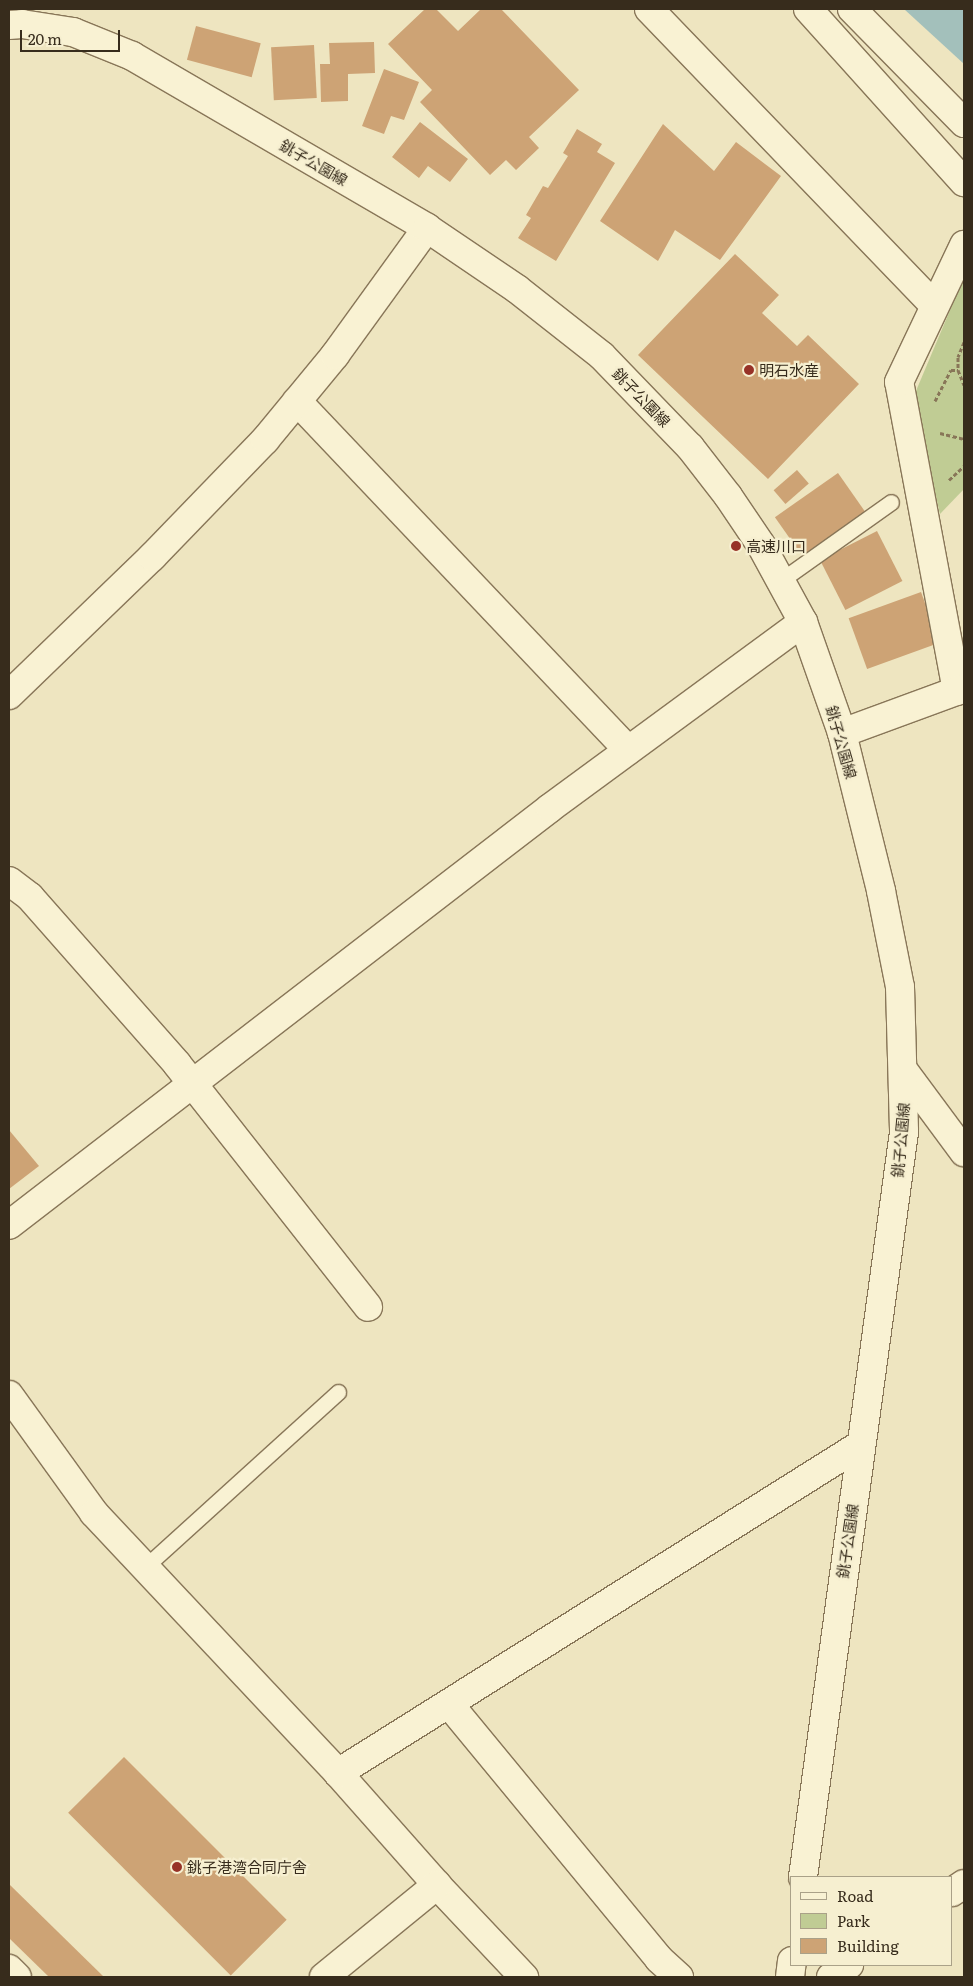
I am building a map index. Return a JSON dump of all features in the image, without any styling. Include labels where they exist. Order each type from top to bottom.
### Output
[{"type":"street","points":[[649,9],[934,306]]},
{"type":"street","points":[[808,9],[964,182]]},
{"type":"street","points":[[852,9],[964,123]]},
{"type":"street","name":"銚子公園線","points":[[21,19],[73,32],[132,56],[427,228],[517,289],[602,356],[643,396],[690,447],[728,496],[760,545],[803,622],[842,733],[881,891],[900,987],[904,1071],[904,1132],[860,1445],[803,1876]]},
{"type":"street","points":[[9,695],[152,557],[265,440],[335,355],[427,228]]},
{"type":"street","points":[[842,733],[961,690],[900,382],[964,245]]},
{"type":"street","points":[[297,401],[628,750]]},
{"type":"street","points":[[9,1226],[191,1083],[628,750],[803,622]]},
{"type":"street","points":[[9,880],[30,897],[178,1064],[368,1307]]},
{"type":"street","points":[[904,1071],[964,1152]]},
{"type":"street","points":[[9,1395],[94,1513],[338,1773],[437,1885],[524,1977]]},
{"type":"street","points":[[338,1773],[860,1445]]},
{"type":"street","points":[[449,1704],[659,1959],[679,1977]]},
{"type":"street","points":[[953,1891],[964,1884]]},
{"type":"street","points":[[324,1977],[437,1885]]},
{"type":"street","points":[[831,1977],[848,1966]]},
{"type":"street","points":[[9,1968],[17,1977]]},
{"type":"lane","points":[[780,581],[891,502]]},
{"type":"lane","points":[[144,1568],[338,1392]]},
{"type":"path","points":[[964,342],[958,357],[958,370],[964,385]]},
{"type":"path","points":[[932,431],[964,439]]},
{"type":"path","points":[[944,484],[964,466]]},
{"type":"green space","points":[[964,277],[964,489],[940,514],[913,398]]},
{"type":"water","points":[[904,9],[964,9],[964,64]]},
{"type":"building","points":[[425,9],[436,9],[458,31],[481,9],[501,9],[579,90],[529,137],[539,148],[516,170],[506,160],[490,175],[420,102],[432,90],[388,44]]},
{"type":"building","points":[[196,26],[261,43],[252,77],[187,60]]},
{"type":"building","points":[[374,42],[375,73],[348,74],[348,101],[321,102],[320,64],[330,64],[329,43]]},
{"type":"building","points":[[314,45],[317,98],[274,100],[271,47]]},
{"type":"building","points":[[384,69],[419,82],[404,120],[391,116],[384,134],[362,126]]},
{"type":"building","points":[[420,122],[468,159],[450,182],[428,166],[419,178],[392,157]]},
{"type":"building","points":[[663,124],[714,171],[736,142],[781,176],[720,260],[675,230],[658,261],[600,221]]},
{"type":"building","points":[[577,129],[602,144],[597,152],[615,163],[556,261],[518,238],[531,218],[526,215],[543,186],[548,188],[568,156],[563,153]]},
{"type":"building","name":"明石水産","points":[[735,254],[779,295],[762,313],[797,346],[808,335],[859,384],[768,479],[638,355]]},
{"type":"building","points":[[797,470],[809,484],[785,504],[774,490]]},
{"type":"building","points":[[838,473],[866,513],[803,557],[775,517]]},
{"type":"building","points":[[877,531],[902,581],[845,610],[820,560]]},
{"type":"building","points":[[921,592],[939,643],[867,669],[849,618]]},
{"type":"building","points":[[9,1130],[39,1166],[9,1189]]},
{"type":"building","name":"銚子港湾合同庁舎","points":[[124,1757],[287,1920],[231,1975],[68,1813]]},
{"type":"building","points":[[9,1884],[104,1977],[49,1977],[9,1938]]},
{"type":"place","name":"明石水産","points":[[749,370]]},
{"type":"place","name":"高速川口","points":[[736,546]]},
{"type":"place","name":"銚子港湾合同庁舎","points":[[177,1867]]}]
